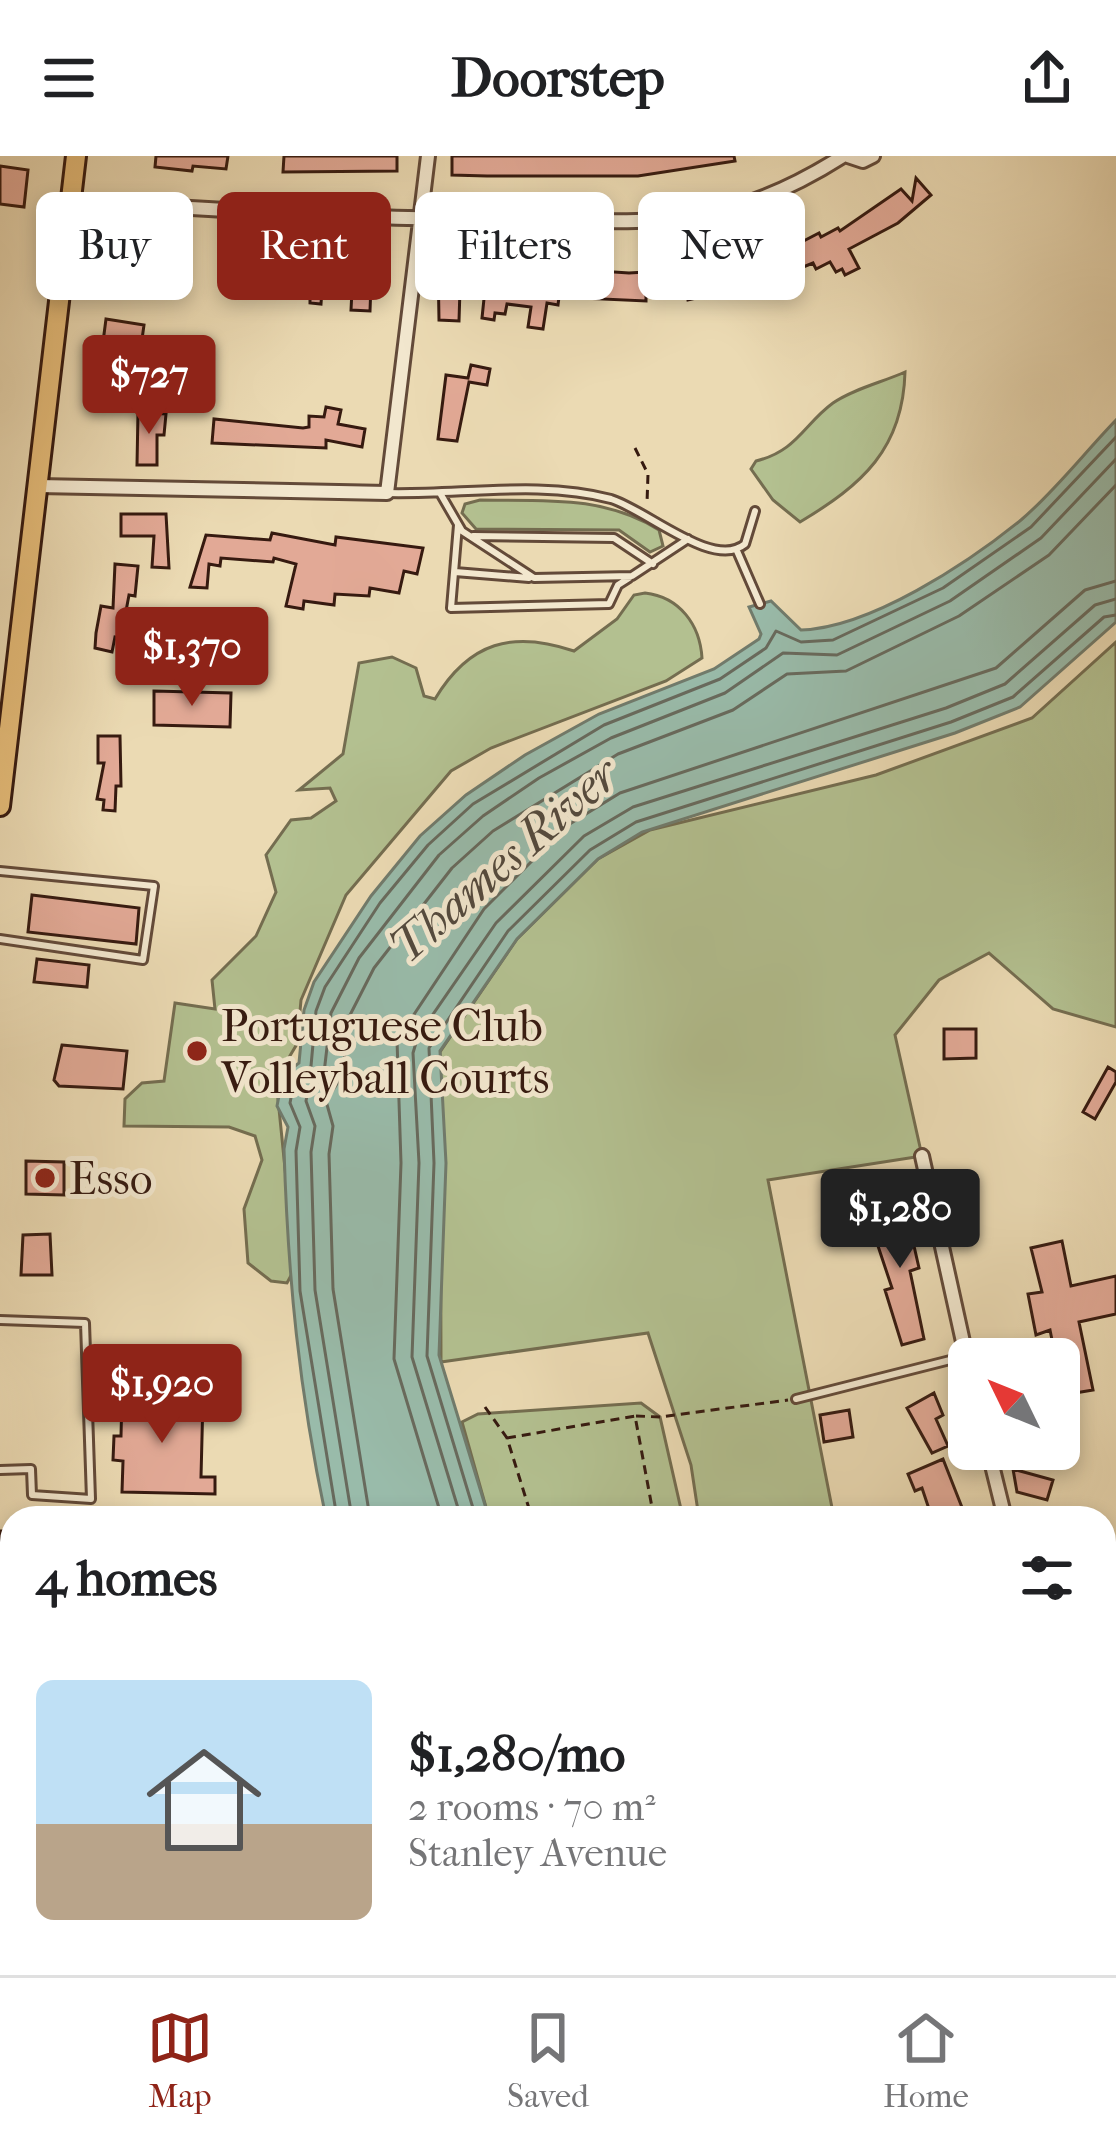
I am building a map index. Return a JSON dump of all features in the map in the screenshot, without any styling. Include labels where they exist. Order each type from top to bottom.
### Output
[{"type":"main road","points":[[73,192],[76,156]]},
{"type":"main road","points":[[0,806],[60,300]]},
{"type":"street","points":[[422,192],[428,156]]},
{"type":"street","points":[[614,220],[700,215],[772,195],[846,156],[863,161],[873,156]]},
{"type":"street","points":[[193,208],[415,220]]},
{"type":"street","points":[[38,486],[387,493],[415,246]]},
{"type":"street","points":[[922,1156],[962,1338]]},
{"type":"street","points":[[993,1470],[1002,1506]]},
{"type":"lane","points":[[387,493],[577,494],[615,500],[716,552],[736,551],[751,534],[755,511]]},
{"type":"lane","points":[[440,493],[469,536],[535,578]]},
{"type":"lane","points":[[458,524],[451,608],[609,604],[618,585],[688,539]]},
{"type":"lane","points":[[469,536],[614,538],[653,564]]},
{"type":"lane","points":[[736,551],[760,604]]},
{"type":"lane","points":[[454,572],[535,578],[632,576]]},
{"type":"lane","points":[[0,871],[154,886],[143,960],[0,939]]},
{"type":"lane","points":[[0,1320],[85,1323],[91,1499],[32,1495],[31,1469],[0,1470]]},
{"type":"lane","points":[[796,1399],[948,1367]]},
{"type":"path","points":[[635,448],[648,474],[647,514]]},
{"type":"path","points":[[507,1438],[634,1416],[660,1417],[796,1399]]},
{"type":"path","points":[[485,1407],[507,1438],[528,1506]]},
{"type":"path","points":[[634,1416],[652,1506]]},
{"type":"shaded area","points":[[905,372],[896,423],[887,444],[860,479],[800,522],[773,500],[751,469],[756,461],[791,444],[841,398]]},
{"type":"shaded area","points":[[480,500],[595,505],[659,530],[663,546],[650,552],[619,530],[476,529],[462,513],[465,504]]},
{"type":"shaded area","points":[[634,595],[668,600],[686,615],[697,634],[702,658],[666,681],[491,748],[451,771],[346,895],[301,1000],[297,1044],[276,1079],[295,1268],[287,1283],[271,1281],[248,1263],[244,1209],[262,1160],[255,1136],[229,1127],[124,1126],[125,1099],[142,1083],[164,1081],[175,1003],[215,1009],[212,980],[256,936],[276,892],[266,855],[291,820],[311,818],[336,801],[330,788],[299,790],[343,754],[359,663],[392,657],[416,668],[424,696],[435,699],[462,664],[478,653],[512,642],[574,651],[617,619]]},
{"type":"shaded area","points":[[1116,642],[1116,1027],[1053,1009],[989,953],[939,980],[895,1035],[922,1156],[768,1180],[832,1506],[697,1506],[691,1465],[648,1333],[441,1362],[440,1052],[517,939],[598,859],[650,830],[876,775],[1032,718]]},
{"type":"shaded area","points":[[641,1403],[660,1417],[680,1506],[486,1506],[462,1422],[478,1414]]},
{"type":"water","name":"Thames River","points":[[1116,420],[1116,622],[1020,707],[955,733],[642,832],[598,859],[517,939],[440,1051],[446,1163],[439,1355],[485,1506],[324,1506],[292,1289],[284,1149],[288,1127],[277,1106],[283,1075],[299,1063],[304,1010],[314,982],[371,896],[420,836],[466,795],[525,755],[599,714],[714,669],[759,639],[749,607],[771,601],[801,630],[857,618],[917,590],[974,555],[1021,520]]},
{"type":"building","points":[[156,156],[228,156],[226,169],[193,166],[192,171],[155,167]]},
{"type":"building","points":[[284,156],[397,156],[397,171],[283,172]]},
{"type":"building","points":[[452,156],[734,156],[735,161],[638,176],[487,176],[452,175]]},
{"type":"building","points":[[0,166],[28,170],[24,207],[0,204]]},
{"type":"building","points":[[916,178],[931,195],[898,223],[849,249],[859,268],[845,275],[842,269],[836,272],[830,262],[816,269],[813,263],[805,266],[805,240],[840,231],[901,189],[912,201]]},
{"type":"building","points":[[614,272],[638,272],[638,300],[646,301],[614,300]]},
{"type":"building","points":[[352,300],[370,300],[370,311],[351,310]]},
{"type":"building","points":[[439,300],[460,300],[459,321],[439,320]]},
{"type":"building","points":[[484,300],[559,300],[558,305],[547,303],[543,329],[528,327],[531,307],[507,304],[505,314],[495,313],[494,320],[482,318]]},
{"type":"building","points":[[106,319],[144,325],[133,403],[98,398],[103,364],[125,367],[129,345],[103,342]]},
{"type":"building","points":[[471,365],[490,369],[487,385],[469,382],[457,441],[438,439],[446,375],[468,378]]},
{"type":"building","points":[[326,407],[341,410],[338,424],[365,429],[362,447],[326,440],[326,448],[212,443],[214,419],[303,428],[309,427],[309,416],[324,417]]},
{"type":"building","points":[[138,412],[166,414],[164,435],[157,435],[157,465],[137,465]]},
{"type":"building","points":[[121,514],[166,514],[169,568],[152,567],[154,536],[121,536]]},
{"type":"building","points":[[272,533],[335,545],[336,537],[423,548],[417,574],[404,571],[399,593],[370,588],[369,596],[335,594],[334,605],[304,601],[303,609],[286,606],[296,564],[274,558],[273,562],[221,558],[220,566],[209,564],[207,588],[190,587],[206,535],[270,540]]},
{"type":"building","points":[[115,564],[138,566],[135,596],[129,595],[121,638],[115,637],[112,652],[95,648],[101,606],[113,608]]},
{"type":"building","points":[[154,691],[231,693],[230,727],[154,725]]},
{"type":"building","points":[[98,736],[120,736],[121,786],[116,786],[115,811],[103,810],[104,800],[97,799],[104,763],[98,763]]},
{"type":"building","points":[[32,895],[139,908],[136,944],[28,932]]},
{"type":"building","points":[[37,959],[89,965],[87,987],[34,982]]},
{"type":"building","points":[[944,1029],[976,1029],[976,1058],[944,1059]]},
{"type":"building","points":[[62,1045],[127,1051],[123,1089],[59,1086],[54,1080]]},
{"type":"building","points":[[1108,1067],[1116,1072],[1116,1082],[1095,1119],[1083,1112]]},
{"type":"building","name":"Esso","points":[[26,1161],[64,1162],[64,1195],[26,1194]]},
{"type":"building","points":[[904,1202],[919,1268],[910,1271],[924,1339],[902,1345],[885,1290],[892,1288],[874,1234],[884,1231],[878,1211]]},
{"type":"building","name":"Esso","points":[[50,1234],[52,1275],[21,1275],[23,1235]]},
{"type":"building","points":[[1062,1241],[1071,1286],[1116,1276],[1116,1314],[1079,1322],[1093,1390],[1080,1392],[1080,1338],[1052,1338],[1050,1330],[1036,1335],[1028,1294],[1042,1292],[1031,1248]]},
{"type":"building","points":[[934,1393],[943,1415],[936,1419],[948,1446],[932,1453],[907,1408]]},
{"type":"building","points":[[122,1396],[203,1398],[201,1477],[215,1477],[215,1494],[122,1492],[123,1461],[113,1460],[114,1436],[121,1436]]},
{"type":"building","points":[[849,1410],[853,1437],[824,1442],[820,1415]]},
{"type":"building","points":[[943,1459],[961,1506],[928,1506],[922,1488],[915,1491],[908,1474]]},
{"type":"building","points":[[1013,1470],[1053,1480],[1047,1500],[1017,1492]]},
{"type":"place","name":"Portuguese Club Volleyball Courts","points":[[197,1051]]},
{"type":"place","name":"Esso","points":[[45,1178]]}]
